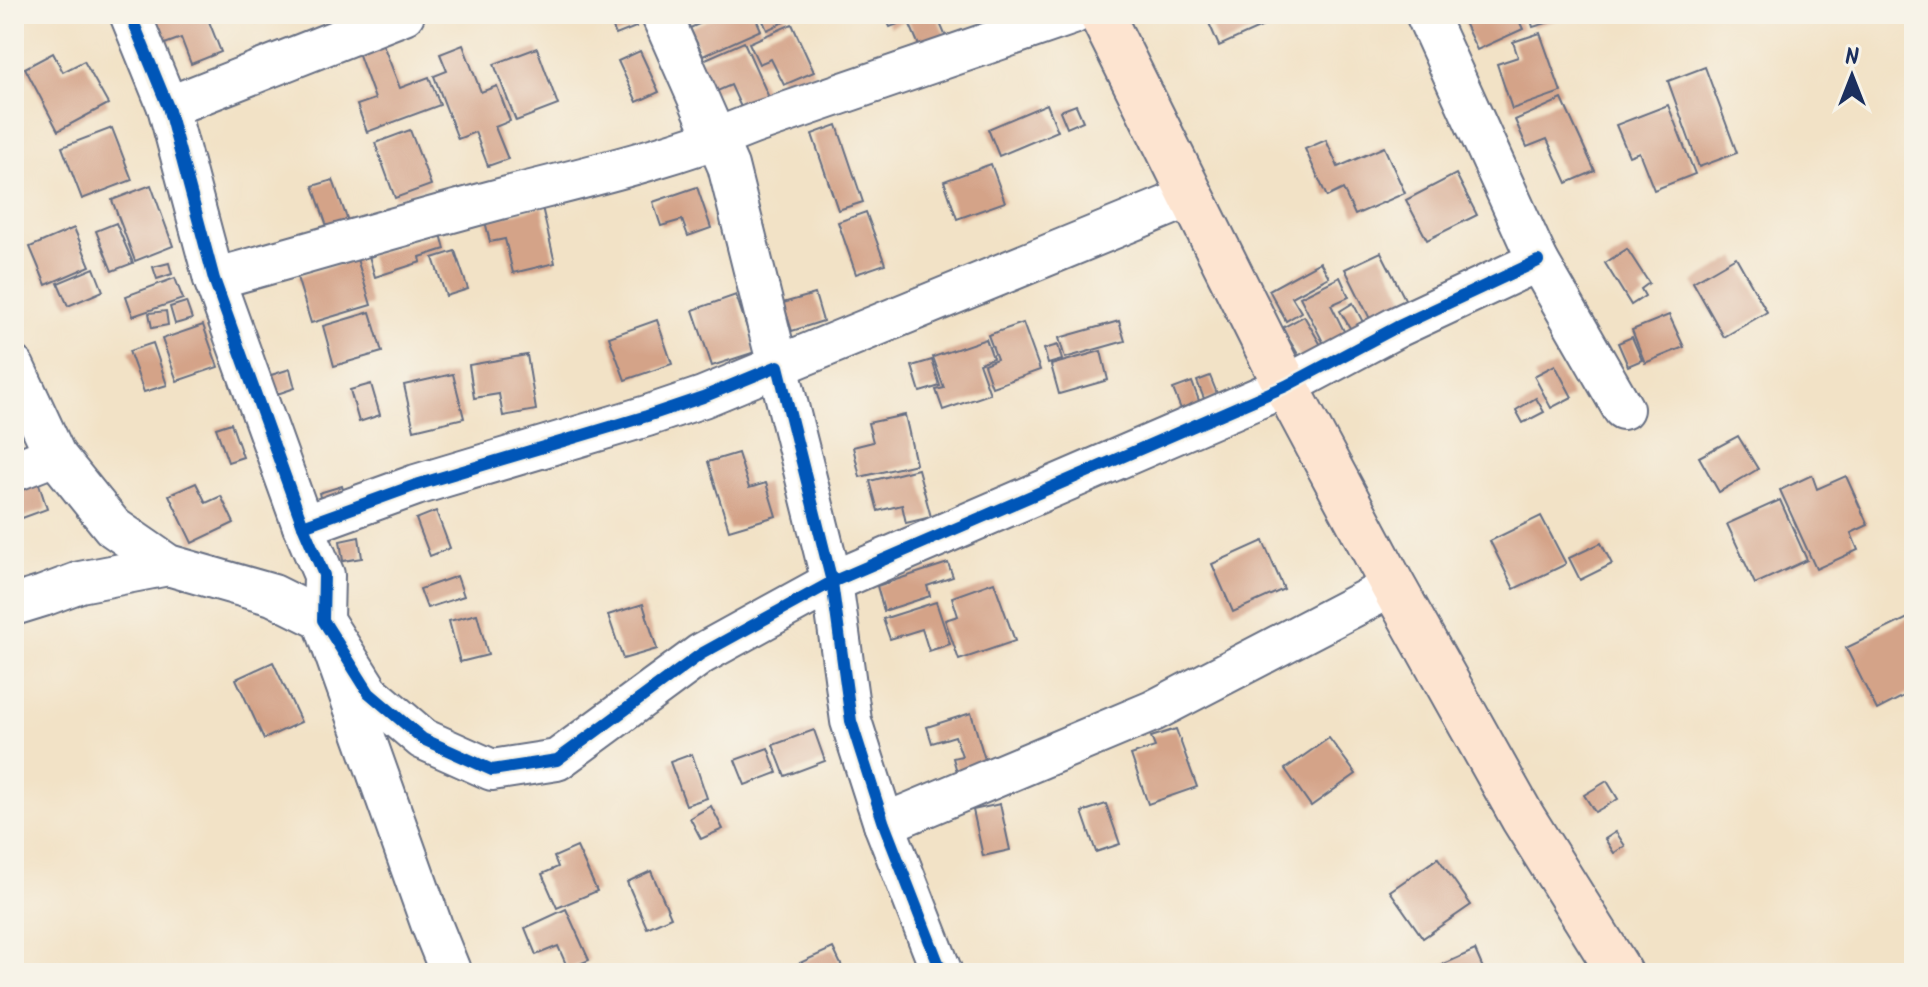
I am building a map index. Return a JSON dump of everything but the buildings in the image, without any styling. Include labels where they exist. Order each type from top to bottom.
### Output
[{"type":"street","points":[[130,14],[168,107],[214,279],[303,526],[324,575],[323,620],[451,973]]},
{"type":"street","points":[[168,107],[404,14]]},
{"type":"street","points":[[661,14],[728,166],[832,582],[851,721],[884,824],[942,973]]},
{"type":"street","points":[[214,279],[717,139],[1073,14]]},
{"type":"street","points":[[1101,14],[1286,386],[1393,586],[1523,818],[1620,973]]},
{"type":"street","points":[[1426,14],[1538,261],[1623,409]]},
{"type":"street","points":[[303,526],[416,485],[675,406],[1192,196]]},
{"type":"street","points":[[14,367],[55,455],[113,527],[168,565],[273,595],[323,620],[369,693],[423,739],[492,770],[557,760],[701,654],[832,582],[1286,386],[1397,327],[1538,261]]},
{"type":"street","points":[[14,471],[55,455]]},
{"type":"street","points":[[14,605],[80,582],[168,565]]},
{"type":"street","points":[[884,824],[1153,711],[1393,586]]},
{"type":"street","points":[[418,973],[432,926]]},
{"type":"cycle path","points":[[130,14],[168,107],[214,279],[303,526],[324,575],[323,620],[369,693],[423,739],[492,770],[557,760],[701,654],[832,582],[851,721],[884,824],[942,973]]},
{"type":"cycle path","points":[[303,526],[416,485],[647,416],[778,366],[832,582],[1286,386],[1397,327],[1538,261]]}]
